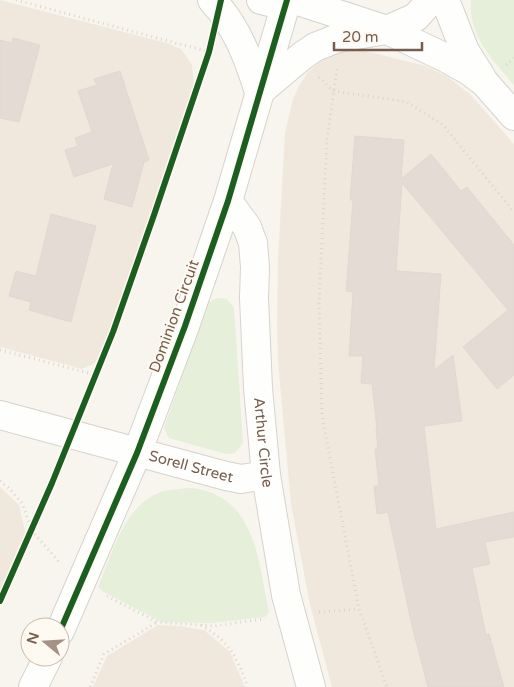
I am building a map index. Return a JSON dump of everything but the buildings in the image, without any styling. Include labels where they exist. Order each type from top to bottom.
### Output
[{"type":"street","points":[[215,4],[237,34],[250,62],[259,92],[315,47],[329,41],[387,30],[416,16],[431,0]]},
{"type":"street","points":[[444,0],[465,51],[486,83],[514,116]]},
{"type":"street","points":[[282,2],[387,30],[444,57],[486,83]]},
{"type":"street","name":"Dominion Circuit","points":[[66,617],[137,453],[185,326],[228,201],[282,2]]},
{"type":"street","name":"Arthur Circle","points":[[228,201],[247,227],[253,243],[258,388],[266,475],[286,595],[311,687]]},
{"type":"street","name":"Sorell Street","points":[[0,415],[233,478],[266,475]]},
{"type":"street","points":[[33,687],[43,667]]},
{"type":"path","points":[[16,0],[250,62]]},
{"type":"path","points":[[206,61],[215,4]]},
{"type":"path","points":[[338,66],[327,139],[319,303],[322,416],[359,609],[387,687]]},
{"type":"path","points":[[290,67],[312,69],[333,91],[407,102],[443,125],[514,212]]},
{"type":"path","points":[[0,350],[95,378],[99,366]]},
{"type":"path","points":[[0,480],[22,503],[32,531],[64,568],[93,589],[157,622],[214,626],[292,615],[359,609]]},
{"type":"path","points":[[28,540],[35,523]]},
{"type":"path","points":[[90,687],[104,654],[157,622]]},
{"type":"path","points":[[201,625],[216,634],[232,650],[248,687]]},
{"type":"shaded area","points":[[0,0],[167,43],[181,49],[192,65],[194,85],[105,348],[95,363],[82,369],[0,347]]},
{"type":"shaded area","points":[[361,50],[426,66],[448,77],[471,95],[514,144],[514,687],[332,687],[310,605],[291,504],[278,362],[278,259],[285,133],[293,99],[308,72],[322,60],[332,55],[346,51]]},
{"type":"shaded area","points":[[0,487],[19,505],[26,535],[0,592]]},
{"type":"shaded area","points":[[158,625],[204,630],[230,652],[245,687],[93,687],[107,656]]},
{"type":"green space","points":[[471,0],[514,0],[514,85],[490,56],[477,36],[471,13]]},
{"type":"green space","points":[[217,298],[227,299],[234,308],[243,443],[235,453],[226,454],[169,438],[164,428],[208,303]]},
{"type":"green space","points":[[191,488],[213,493],[229,503],[241,517],[257,552],[269,612],[265,617],[213,623],[161,622],[102,591],[98,587],[122,531],[129,518],[139,506],[150,497],[164,491]]},
{"type":"cycle path","points":[[0,601],[52,483],[113,332],[209,52],[221,0]]},
{"type":"cycle path","points":[[66,617],[137,453],[185,326],[228,201],[287,0]]}]
